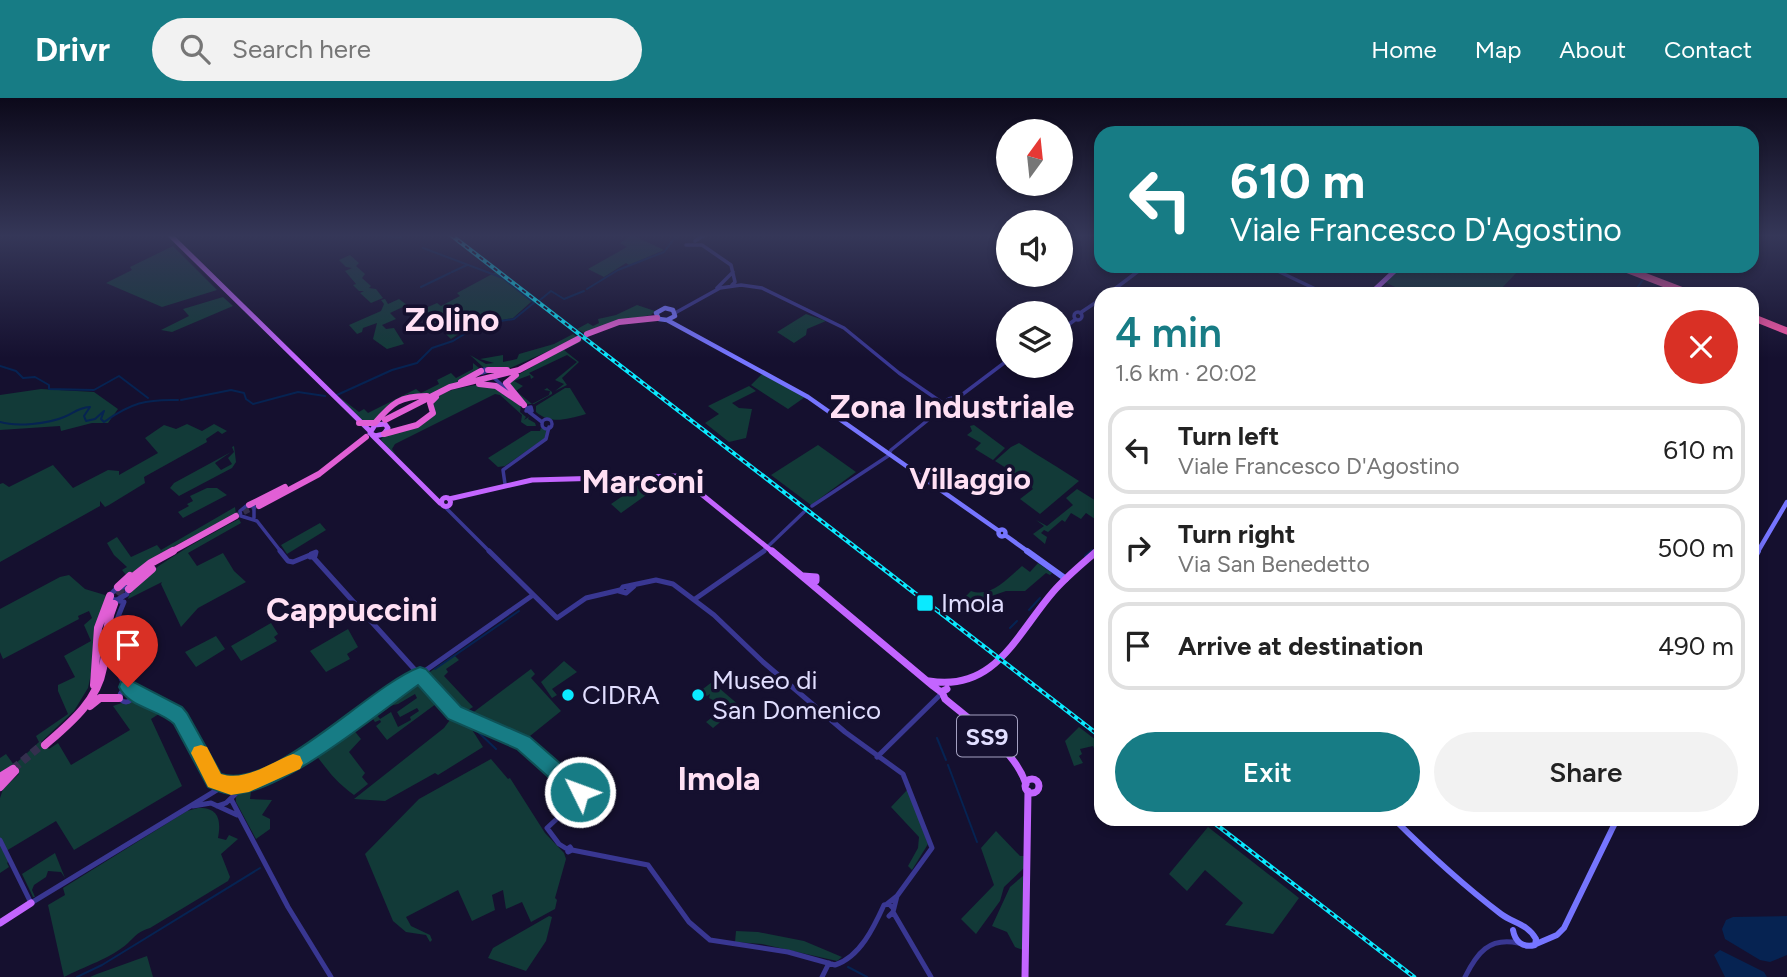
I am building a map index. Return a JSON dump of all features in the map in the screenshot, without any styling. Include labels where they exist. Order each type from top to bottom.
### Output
[{"type":"highway","points":[[1644,276],[1673,287]]},
{"type":"highway","points":[[1651,276],[1679,287]]},
{"type":"highway","points":[[587,334],[611,324],[657,316]]},
{"type":"highway","points":[[1759,319],[1787,329]]},
{"type":"highway","points":[[360,424],[384,424],[395,431],[429,418],[433,413],[431,401],[443,391],[509,376],[579,339]]},
{"type":"highway","points":[[384,424],[407,396],[425,397],[507,374],[543,358]]},
{"type":"highway","points":[[402,412],[487,372],[506,371],[543,358]]},
{"type":"highway","points":[[528,408],[506,383],[543,358]]},
{"type":"highway","points":[[471,384],[491,384],[528,408]]},
{"type":"highway","points":[[375,425],[384,424],[402,412],[415,402],[418,396]]},
{"type":"highway","points":[[402,412],[419,406],[430,407]]},
{"type":"highway","points":[[255,510],[319,477],[337,458],[368,435]]},
{"type":"highway","points":[[129,587],[148,571],[240,516]]},
{"type":"highway","points":[[118,587],[152,559],[240,516]]},
{"type":"highway","points":[[129,587],[151,563],[203,534]]},
{"type":"highway","points":[[44,745],[77,716],[95,692],[102,671],[108,618],[113,601]]},
{"type":"highway","points":[[44,745],[72,717],[94,685],[100,665],[104,621],[113,601]]},
{"type":"highway","points":[[106,641],[107,662],[101,690],[107,695],[126,694]]},
{"type":"highway","points":[[44,745],[76,722],[95,700],[126,694]]},
{"type":"highway","points":[[0,777],[13,770],[0,787]]},
{"type":"main road","points":[[211,276],[368,435],[446,504]]},
{"type":"main road","points":[[657,316],[668,308],[676,313],[669,319]]},
{"type":"main road","points":[[657,316],[669,319],[798,390],[890,452],[1066,579]]},
{"type":"main road","points":[[360,424],[375,425]]},
{"type":"main road","points":[[368,435],[384,424]]},
{"type":"main road","points":[[384,424],[381,443],[432,494],[446,504]]},
{"type":"main road","points":[[368,435],[375,425]]},
{"type":"main road","points":[[446,504],[502,482],[675,475],[685,479],[769,548]]},
{"type":"main road","points":[[1759,550],[1787,502]]},
{"type":"main road","name":"SS9","points":[[769,548],[809,579],[818,590],[924,679],[943,689],[945,699],[1007,755],[1024,775],[1030,787],[1027,977]]},
{"type":"main road","points":[[943,689],[980,675],[993,666],[1066,579],[1094,555]]},
{"type":"main road","points":[[1401,826],[1427,854],[1505,918],[1549,937]]},
{"type":"main road","points":[[1505,918],[1521,944],[1528,947],[1561,932],[1614,826]]},
{"type":"main road","points":[[0,923],[31,903]]},
{"type":"main road","points":[[1513,932],[1516,926],[1526,927],[1536,939],[1535,945]]},
{"type":"street","points":[[676,313],[732,276]]},
{"type":"street","points":[[731,286],[734,284],[733,276]]},
{"type":"street","points":[[735,276],[844,328],[894,370],[952,411]]},
{"type":"street","points":[[1117,287],[1132,276]]},
{"type":"street","points":[[1288,276],[1311,287]]},
{"type":"street","points":[[711,292],[731,286],[750,285]]},
{"type":"street","points":[[668,308],[678,309],[693,303]]},
{"type":"street","points":[[1073,320],[1074,314],[1081,314],[1094,304]]},
{"type":"street","points":[[890,452],[943,403],[957,401],[996,370]]},
{"type":"street","points":[[487,372],[543,421],[553,422],[546,439],[503,470],[502,482]]},
{"type":"street","points":[[812,506],[945,413],[960,408],[957,401]]},
{"type":"street","points":[[543,421],[541,426],[549,429]]},
{"type":"street","points":[[255,510],[288,561],[311,556],[454,713],[523,743],[576,792],[576,801],[547,828],[559,844],[569,849],[648,865],[689,922],[710,940],[761,947],[829,963],[840,964],[846,961],[889,911],[897,896],[929,855],[931,844],[907,780],[763,663],[695,599],[665,581],[634,586],[625,594],[619,590],[584,599],[557,618],[446,504]]},
{"type":"street","points":[[240,516],[255,510]]},
{"type":"street","points":[[240,516],[240,511],[255,510]]},
{"type":"street","points":[[695,599],[769,548],[804,512]]},
{"type":"street","points":[[113,601],[118,587],[129,587]]},
{"type":"street","points":[[113,601],[129,587]]},
{"type":"street","points":[[126,694],[114,632],[116,622],[126,604],[129,587]]},
{"type":"street","points":[[213,805],[232,796],[249,783],[298,760],[533,595]]},
{"type":"street","points":[[113,601],[123,601],[124,604],[113,623],[112,634],[116,664],[126,694]]},
{"type":"street","points":[[877,757],[936,701],[943,689]]},
{"type":"street","points":[[126,694],[141,697],[168,709],[181,719],[215,780],[213,805]]},
{"type":"street","points":[[215,780],[228,785],[238,816],[288,907],[331,977]]},
{"type":"street","points":[[0,840],[31,903],[214,791],[228,785],[249,783]]},
{"type":"street","points":[[197,803],[213,805],[238,816]]},
{"type":"street","points":[[889,911],[931,977]]},
{"type":"street","points":[[1507,940],[1513,932]]},
{"type":"street","points":[[1465,977],[1480,949],[1507,940],[1521,944]]},
{"type":"street","points":[[822,977],[829,963]]},
{"type":"green space","points":[[120,276],[203,276],[217,290],[162,307],[106,283]]},
{"type":"green space","points":[[349,276],[363,276],[362,278],[371,286],[369,288],[376,289],[383,298],[371,303],[360,293],[364,291],[359,291],[353,285],[356,284]]},
{"type":"green space","points":[[489,276],[501,276],[532,301],[513,318],[481,324],[478,321],[451,339],[421,310],[437,303],[441,306],[460,296],[457,293]]},
{"type":"green space","points":[[1391,276],[1513,276],[1503,287],[1395,287],[1385,282]]},
{"type":"green space","points":[[223,297],[233,306],[172,332],[161,330],[189,316],[183,309]]},
{"type":"green space","points":[[385,299],[388,304],[399,299],[407,305],[390,313],[396,319],[382,325],[386,329],[394,328],[404,344],[387,349],[373,339],[377,323],[363,328],[362,332],[357,334],[349,325],[381,311],[384,304],[381,300]]},
{"type":"green space","points":[[637,305],[655,311],[651,315],[622,320],[586,334],[577,329],[588,323],[593,326],[599,323],[598,319],[616,315]]},
{"type":"green space","points":[[806,314],[826,321],[807,329],[806,335],[794,343],[777,332]]},
{"type":"green space","points":[[573,334],[578,338],[506,370],[483,367],[470,355],[486,364],[494,363],[480,359],[503,355],[503,362],[517,359],[519,354],[554,344]]},
{"type":"green space","points":[[580,339],[582,341],[564,350],[579,362],[562,378],[567,385],[555,391],[564,384],[555,380],[577,362],[567,355],[529,373],[534,377],[531,379],[530,375],[514,381],[523,386],[516,391],[532,404],[527,404],[507,384],[511,379]]},
{"type":"green space","points":[[473,363],[479,368],[462,381],[430,395],[408,394],[374,421],[361,421],[338,396],[359,412],[364,409],[368,413],[416,389],[421,393],[439,384],[437,380],[451,373],[456,378],[473,369]]},
{"type":"green space","points":[[763,373],[805,397],[788,409],[751,385]]},
{"type":"green space","points":[[476,385],[490,385],[521,406],[520,412],[526,417],[524,420],[529,417],[536,426],[527,426],[521,422],[522,415],[500,395],[495,394],[395,444],[392,449],[399,460],[381,440],[383,436],[410,429],[429,419],[434,415],[432,403],[441,395]]},
{"type":"green space","points":[[749,386],[756,391],[732,403],[739,408],[752,409],[746,438],[729,442],[705,423],[719,414],[708,406]]},
{"type":"green space","points":[[547,388],[552,392],[552,394],[532,404],[549,395],[550,391],[544,390]]},
{"type":"green space","points":[[565,388],[570,388],[586,414],[558,420],[536,412],[536,406]]},
{"type":"green space","points":[[41,389],[94,392],[118,409],[108,423],[92,423],[61,431],[60,426],[0,430],[0,395]]},
{"type":"green space","points":[[187,424],[202,431],[214,424],[227,431],[222,434],[218,431],[206,439],[207,442],[144,477],[145,483],[109,505],[105,507],[100,501],[100,506],[0,562],[0,484],[9,487],[53,465],[73,488],[108,470],[119,471],[119,475],[158,453],[145,438],[164,425],[176,429]]},
{"type":"green space","points":[[974,425],[1005,448],[993,460],[975,449],[981,443],[967,435],[972,431],[970,426]]},
{"type":"green space","points":[[541,428],[547,430],[545,438],[505,466],[498,467],[488,458],[531,431],[540,431]]},
{"type":"green space","points":[[1019,443],[1079,481],[1040,514],[1020,499],[1033,489],[1027,481],[995,461]]},
{"type":"green space","points":[[818,445],[856,472],[811,505],[771,475]]},
{"type":"green space","points":[[234,446],[236,462],[232,468],[179,496],[170,488],[174,483],[231,452],[215,463],[221,470],[232,464],[228,458],[234,452]]},
{"type":"green space","points":[[646,480],[656,488],[621,513],[611,504]]},
{"type":"green space","points":[[207,488],[217,488],[227,495],[183,518],[178,512],[193,501],[190,496]]},
{"type":"green space","points":[[1077,489],[1094,500],[1094,518],[1086,513],[1081,519],[1071,513],[1065,522],[1062,520],[1048,532],[1044,530],[1041,533],[1047,537],[1045,544],[1033,534],[1044,526],[1036,520],[1047,526],[1073,505],[1066,498]]},
{"type":"green space","points":[[235,507],[236,514],[159,554],[127,576],[122,570],[127,567],[114,555],[107,543],[117,537],[131,557],[157,545],[161,550]]},
{"type":"green space","points":[[239,519],[241,523],[188,553],[197,566],[223,553],[234,571],[246,582],[198,608],[181,627],[162,582],[128,599],[134,588],[160,565]]},
{"type":"green space","points":[[320,523],[326,530],[287,554],[281,545]]},
{"type":"green space","points":[[1038,563],[1052,573],[1046,573],[1025,591],[1006,591],[977,601],[961,601],[971,591],[978,593],[991,590],[1022,566],[1030,572]]},
{"type":"green space","points":[[69,575],[85,589],[107,598],[88,688],[74,711],[41,742],[49,749],[58,743],[71,765],[130,730],[113,706],[136,698],[165,710],[151,719],[182,786],[74,850],[56,821],[6,851],[10,860],[7,863],[9,867],[0,873],[0,798],[3,789],[19,774],[11,768],[0,775],[0,758],[6,754],[14,765],[39,742],[36,736],[68,714],[58,685],[75,677],[64,656],[91,641],[84,625],[92,618],[89,611],[78,616],[79,619],[3,659],[0,652],[0,609],[60,577]]},
{"type":"green space","points":[[271,623],[278,634],[274,637],[277,641],[241,661],[231,646]]},
{"type":"green space","points":[[348,629],[358,647],[347,654],[350,659],[326,672],[310,651]]},
{"type":"green space","points":[[216,636],[225,649],[196,667],[185,652]]},
{"type":"green space","points":[[454,655],[459,660],[446,669],[448,672],[444,676],[473,707],[463,713],[427,674]]},
{"type":"green space","points":[[564,661],[577,672],[552,689],[557,695],[552,698],[541,682]]},
{"type":"green space","points":[[531,669],[535,674],[531,678],[561,711],[525,740],[471,714]]},
{"type":"green space","points":[[420,678],[440,701],[387,740],[376,726],[380,720],[375,722],[371,716],[385,707],[387,709],[377,715],[380,719],[391,712],[398,727],[411,720],[410,717],[419,711],[417,708],[400,717],[397,712],[417,698],[415,694],[389,706],[417,686],[415,684],[392,698]]},
{"type":"green space","points":[[712,682],[740,706],[713,728],[706,722],[715,715],[722,717],[720,711],[723,705],[709,698],[710,694],[707,696],[699,692]]},
{"type":"green space","points":[[455,713],[475,723],[471,728],[483,747],[438,775],[435,773],[385,801],[354,799],[444,728]]},
{"type":"green space","points":[[1079,727],[1094,739],[1094,748],[1093,746],[1080,749],[1082,754],[1079,756],[1083,763],[1074,766],[1065,741]]},
{"type":"green space","points":[[352,728],[361,739],[349,752],[365,773],[362,777],[368,784],[354,795],[337,781],[316,755]]},
{"type":"green space","points":[[491,759],[508,779],[510,778],[545,833],[564,853],[566,859],[555,898],[555,909],[531,922],[522,902],[506,909],[503,890],[492,895],[495,910],[472,921],[458,890],[406,917],[411,926],[430,935],[430,942],[426,935],[406,932],[393,921],[365,854],[419,799]]},
{"type":"green space","points":[[245,788],[251,792],[250,799],[272,800],[262,815],[270,819],[270,829],[256,839],[236,802],[236,797]]},
{"type":"green space","points":[[908,789],[928,844],[912,870],[908,866],[918,848],[919,837],[891,807]]},
{"type":"green space","points":[[198,808],[215,813],[219,821],[218,838],[226,840],[229,835],[238,839],[221,854],[230,877],[228,881],[140,932],[114,953],[64,977],[48,905],[65,895],[63,888],[187,811]]},
{"type":"green space","points":[[1208,827],[1299,898],[1273,934],[1225,925],[1243,903],[1205,870],[1187,891],[1169,874]]},
{"type":"green space","points":[[996,831],[1020,856],[1025,856],[1024,868],[1004,887],[1000,901],[976,934],[961,919],[994,885],[981,848]]},
{"type":"green space","points":[[55,853],[65,878],[61,872],[48,871],[46,877],[34,885],[33,897],[22,874]]},
{"type":"green space","points":[[1024,875],[1023,950],[1015,947],[1007,932],[992,926],[1010,887]]},
{"type":"green space","points":[[549,916],[552,917],[546,941],[526,971],[488,958],[493,948]]},
{"type":"green space","points":[[736,931],[758,932],[804,941],[842,957],[837,961],[762,944],[735,942]]},
{"type":"green space","points":[[147,956],[153,977],[90,977],[97,974]]},
{"type":"water","points":[[1787,916],[1787,955],[1770,962],[1760,960],[1725,939],[1722,929],[1726,920],[1733,917]]},
{"type":"water","points":[[1720,950],[1764,972],[1767,977],[1725,977],[1714,955]]},
{"type":"waterway","points":[[421,287],[444,276]]},
{"type":"waterway","points":[[498,276],[533,302]]},
{"type":"waterway","points":[[587,289],[608,276]]},
{"type":"waterway","points":[[1638,287],[1644,278]]},
{"type":"waterway","points":[[540,300],[551,291],[564,299],[584,291]]},
{"type":"waterway","points":[[337,395],[392,370],[417,363],[432,348],[453,341],[481,324],[514,319],[535,302]]},
{"type":"waterway","points":[[0,366],[16,371],[23,378],[35,377],[49,385],[49,389],[94,390],[119,376],[148,398]]},
{"type":"waterway","points":[[181,400],[231,390],[244,393],[246,399],[253,404],[298,392],[325,396]]},
{"type":"waterway","points":[[0,422],[41,423],[90,407],[84,416],[86,421],[95,419],[104,411],[101,419],[104,422],[122,410],[139,404],[157,400],[178,400]]},
{"type":"waterway","points":[[1085,556],[1092,550]]},
{"type":"waterway","points":[[1029,610],[1040,598]]},
{"type":"waterway","points":[[435,669],[519,611]]},
{"type":"waterway","points":[[1010,628],[1017,621]]},
{"type":"waterway","points":[[476,730],[496,749]]},
{"type":"waterway","points":[[937,738],[946,760]]},
{"type":"waterway","points":[[948,765],[977,842]]},
{"type":"waterway","points":[[77,977],[102,965],[260,868]]},
{"type":"waterway","points":[[848,967],[867,977]]},
{"type":"tunnel","points":[[236,516],[257,505]]},
{"type":"tunnel","points":[[110,605],[125,584]]},
{"type":"tunnel","points":[[13,769],[43,744]]},
{"type":"railway","points":[[504,276],[1094,732]]},
{"type":"railway","points":[[1218,826],[1414,977]]},
{"type":"slow traffic","points":[[201,753],[215,780],[231,786],[249,783],[293,763]]},
{"type":"place","name":"Imola","points":[[925,603]]},
{"type":"place","name":"CIDRA","points":[[568,695]]},
{"type":"place","name":"Museo di San Domenico","points":[[698,695]]},
{"type":"district","name":"Zolino","points":[[452,319]]},
{"type":"district","name":"Zona Industriale","points":[[952,406]]},
{"type":"district","name":"Villaggio","points":[[970,478]]},
{"type":"district","name":"Marconi","points":[[643,481]]},
{"type":"district","name":"Cappuccini","points":[[352,609]]},
{"type":"district","name":"Imola","points":[[719,778]]},
{"type":"route","points":[[128,687],[132,693],[175,713],[215,780],[231,786],[249,783],[298,760],[420,675],[454,713],[523,743],[580,792]]}]
